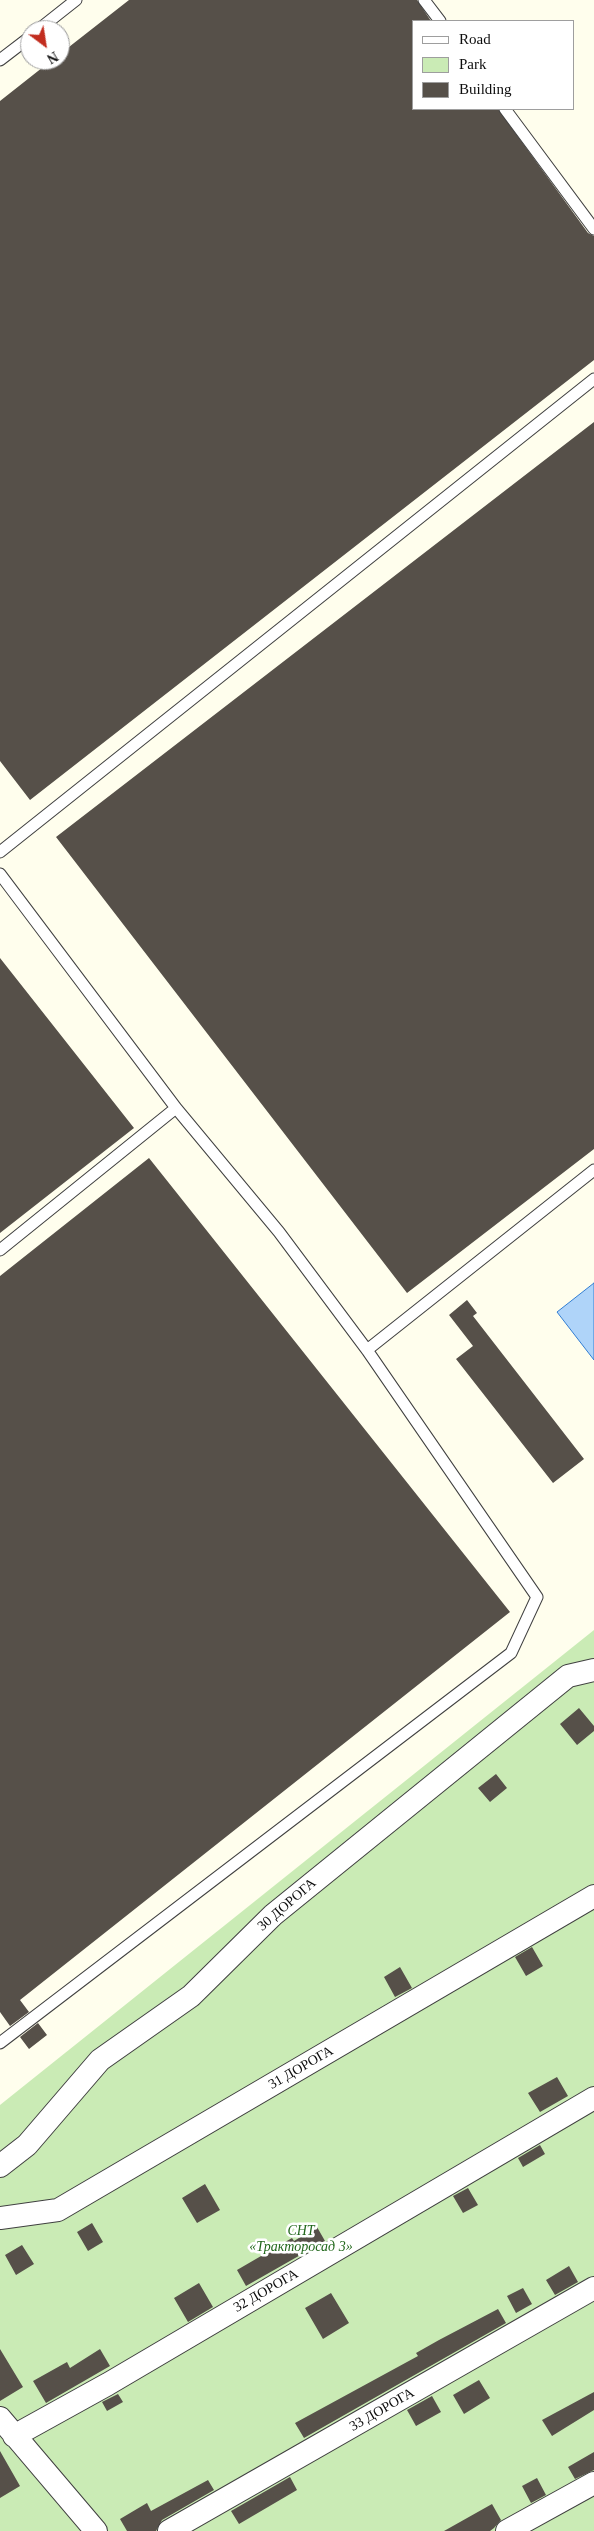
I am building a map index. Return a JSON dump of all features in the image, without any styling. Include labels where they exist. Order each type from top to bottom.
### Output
[{"type":"street","name":"30 ДОРОГА","points":[[0,2166],[27,2144],[100,2060],[191,1996],[273,1915],[568,1676],[594,1670]]},
{"type":"street","name":"31 ДОРОГА","points":[[0,2218],[58,2210],[594,1896]]},
{"type":"street","name":"32 ДОРОГА","points":[[14,2436],[108,2384],[594,2098]]},
{"type":"street","name":"33 ДОРОГА","points":[[170,2531],[594,2288]]},
{"type":"street","points":[[0,2418],[96,2531]]},
{"type":"street","points":[[507,2531],[594,2483]]},
{"type":"lane","points":[[51,20],[76,0]]},
{"type":"lane","points":[[424,0],[439,20]]},
{"type":"lane","points":[[0,60],[20,44]]},
{"type":"lane","points":[[506,110],[594,229]]},
{"type":"lane","points":[[0,852],[594,379]]},
{"type":"lane","points":[[0,874],[176,1108],[279,1232],[367,1350],[537,1597],[511,1653],[0,2043]]},
{"type":"lane","points":[[0,1250],[176,1108]]},
{"type":"lane","points":[[367,1350],[594,1170]]},
{"type":"green space","name":"СНТ «Тракторосад 3»","points":[[594,1630],[594,2531],[0,2531],[0,2105]]},
{"type":"water","points":[[594,1283],[594,1360],[557,1312]]},
{"type":"building","points":[[129,0],[417,0],[430,20],[412,20],[412,110],[499,110],[588,233],[594,236],[594,360],[30,800],[0,761],[0,101],[39,70],[70,70],[70,46]]},
{"type":"building","points":[[594,422],[594,1149],[407,1293],[56,837]]},
{"type":"building","points":[[0,958],[134,1128],[0,1233]]},
{"type":"building","points":[[149,1158],[510,1612],[20,2000],[29,2012],[10,2026],[0,2012],[0,1276]]},
{"type":"building","points":[[467,1300],[477,1313],[473,1316],[584,1459],[553,1483],[456,1359],[473,1346],[449,1315]]},
{"type":"building","points":[[579,1708],[594,1726],[594,1731],[577,1745],[560,1724]]},
{"type":"building","points":[[496,1774],[507,1788],[490,1802],[478,1788]]},
{"type":"building","points":[[532,1947],[543,1966],[526,1976],[515,1957]]},
{"type":"building","points":[[400,1967],[412,1988],[395,1997],[384,1977]]},
{"type":"building","points":[[38,2023],[47,2035],[29,2049],[20,2037]]},
{"type":"building","points":[[557,2077],[568,2096],[540,2112],[528,2093]]},
{"type":"building","points":[[540,2145],[545,2154],[523,2167],[518,2158]]},
{"type":"building","points":[[205,2184],[220,2210],[197,2223],[182,2198]]},
{"type":"building","points":[[468,2188],[478,2205],[463,2213],[453,2196]]},
{"type":"building","points":[[92,2223],[103,2242],[88,2251],[77,2232]]},
{"type":"building","points":[[317,2227],[325,2241],[246,2286],[237,2270],[292,2238],[294,2241]]},
{"type":"building","points":[[22,2245],[34,2264],[16,2275],[5,2255]]},
{"type":"building","points":[[569,2266],[578,2282],[555,2295],[546,2280]]},
{"type":"building","points":[[199,2283],[213,2307],[188,2322],[174,2298]]},
{"type":"building","points":[[523,2288],[532,2304],[516,2313],[507,2296]]},
{"type":"building","points":[[331,2293],[349,2323],[323,2339],[305,2308]]},
{"type":"building","points":[[498,2309],[506,2323],[304,2438],[295,2423],[418,2356],[416,2353],[439,2340]]},
{"type":"building","points":[[0,2349],[23,2387],[0,2401]]},
{"type":"building","points":[[100,2349],[110,2366],[46,2403],[33,2381],[67,2362],[70,2368]]},
{"type":"building","points":[[479,2380],[490,2398],[464,2414],[453,2395]]},
{"type":"building","points":[[594,2392],[594,2410],[552,2436],[542,2420]]},
{"type":"building","points":[[118,2394],[123,2402],[107,2411],[102,2402]]},
{"type":"building","points":[[432,2396],[441,2412],[416,2426],[407,2410]]},
{"type":"building","points":[[0,2451],[20,2486],[0,2498]]},
{"type":"building","points":[[594,2452],[594,2470],[575,2479],[568,2467]]},
{"type":"building","points":[[290,2477],[297,2490],[239,2524],[231,2511]]},
{"type":"building","points":[[537,2478],[546,2495],[531,2503],[522,2486]]},
{"type":"building","points":[[208,2480],[214,2490],[162,2520],[156,2531],[127,2531],[120,2519],[147,2503],[151,2511]]},
{"type":"building","points":[[492,2504],[501,2520],[490,2531],[444,2531]]}]
